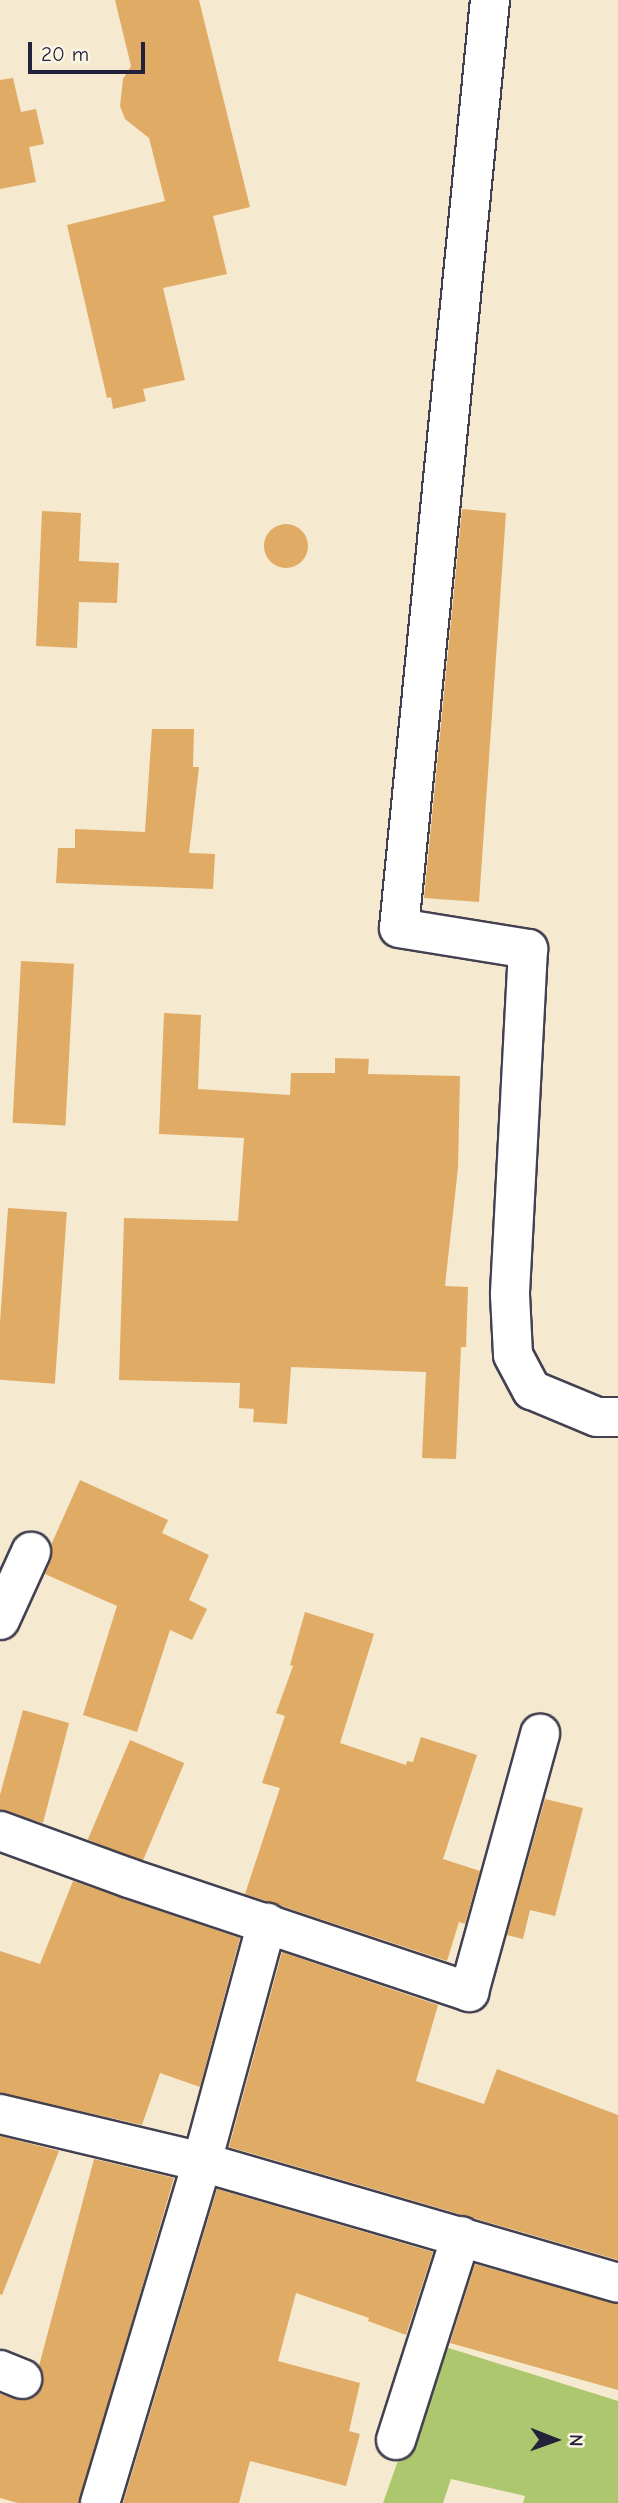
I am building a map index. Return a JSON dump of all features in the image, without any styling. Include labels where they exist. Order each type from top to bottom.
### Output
[{"type":"street","points":[[490,0],[399,928],[528,949],[510,1295],[513,1355],[531,1390],[597,1417],[618,1418]]},
{"type":"street","points":[[0,1620],[31,1552]]},
{"type":"street","points":[[0,1831],[129,1878],[469,1992],[540,1734]]},
{"type":"street","points":[[100,2503],[202,2162],[267,1923]]},
{"type":"street","points":[[0,2114],[202,2162],[618,2283]]},
{"type":"street","points":[[396,2440],[461,2236]]},
{"type":"green space","points":[[439,2345],[618,2401],[618,2503],[523,2503],[525,2496],[451,2479],[443,2503],[383,2503]]},
{"type":"building","points":[[115,0],[199,0],[250,207],[213,216],[227,274],[163,288],[185,380],[143,389],[146,401],[113,409],[111,397],[107,398],[67,225],[165,201],[149,138],[125,119],[120,106],[123,79],[131,66]]},
{"type":"building","points":[[13,78],[21,112],[36,109],[44,144],[29,147],[36,182],[0,189],[0,80]]},
{"type":"building","points":[[462,509],[506,513],[479,902],[424,898]]},
{"type":"building","points":[[42,511],[81,513],[79,561],[119,563],[117,603],[79,602],[77,648],[36,646]]},
{"type":"building","points":[[286,524],[302,530],[308,546],[302,562],[286,568],[270,562],[264,546],[270,530]]},
{"type":"building","points":[[152,729],[194,729],[193,767],[199,767],[189,853],[215,854],[213,889],[56,883],[58,848],[75,848],[75,829],[145,832]]},
{"type":"building","points":[[21,961],[74,964],[65,1126],[13,1123]]},
{"type":"building","points":[[164,1013],[201,1015],[198,1089],[290,1095],[291,1073],[335,1073],[335,1058],[369,1059],[368,1074],[460,1076],[458,1168],[445,1286],[468,1287],[466,1347],[461,1347],[456,1459],[422,1458],[426,1372],[291,1367],[287,1424],[253,1422],[254,1409],[239,1408],[240,1383],[119,1380],[124,1218],[238,1221],[244,1138],[159,1134]]},
{"type":"building","points":[[8,1208],[67,1212],[55,1384],[0,1380],[0,1322]]},
{"type":"building","points":[[80,1480],[168,1520],[162,1533],[209,1555],[189,1600],[207,1609],[192,1640],[170,1630],[137,1732],[83,1715],[117,1606],[45,1574],[51,1560],[51,1545]]},
{"type":"building","points":[[305,1612],[374,1634],[340,1743],[406,1765],[407,1761],[413,1762],[421,1737],[477,1755],[443,1859],[480,1871],[465,1924],[459,1922],[447,1961],[245,1894],[280,1788],[262,1783],[285,1716],[276,1713],[293,1666],[290,1665]]},
{"type":"building","points":[[23,1710],[69,1723],[43,1823],[0,1810],[0,1795]]},
{"type":"building","points":[[130,1740],[184,1763],[142,1862],[88,1839]]},
{"type":"building","points":[[545,1799],[583,1808],[555,1916],[530,1910],[523,1939],[507,1935]]},
{"type":"building","points":[[73,1881],[240,1938],[200,2087],[160,2073],[142,2125],[0,2093],[0,1951],[40,1964]]},
{"type":"building","points":[[282,1952],[438,2005],[416,2081],[484,2104],[497,2069],[618,2115],[618,2260],[229,2147]]},
{"type":"building","points":[[0,2136],[59,2151],[2,2295],[0,2294]]},
{"type":"building","points":[[94,2159],[174,2178],[79,2503],[18,2503],[0,2498],[0,2394],[26,2400],[36,2396],[42,2387],[43,2375],[39,2366]]},
{"type":"building","points":[[217,2189],[433,2252],[406,2335],[368,2321],[369,2318],[296,2293],[278,2361],[360,2383],[349,2431],[360,2434],[346,2486],[250,2461],[239,2503],[123,2503]]},
{"type":"building","points":[[475,2264],[618,2304],[618,2390],[450,2343]]}]
